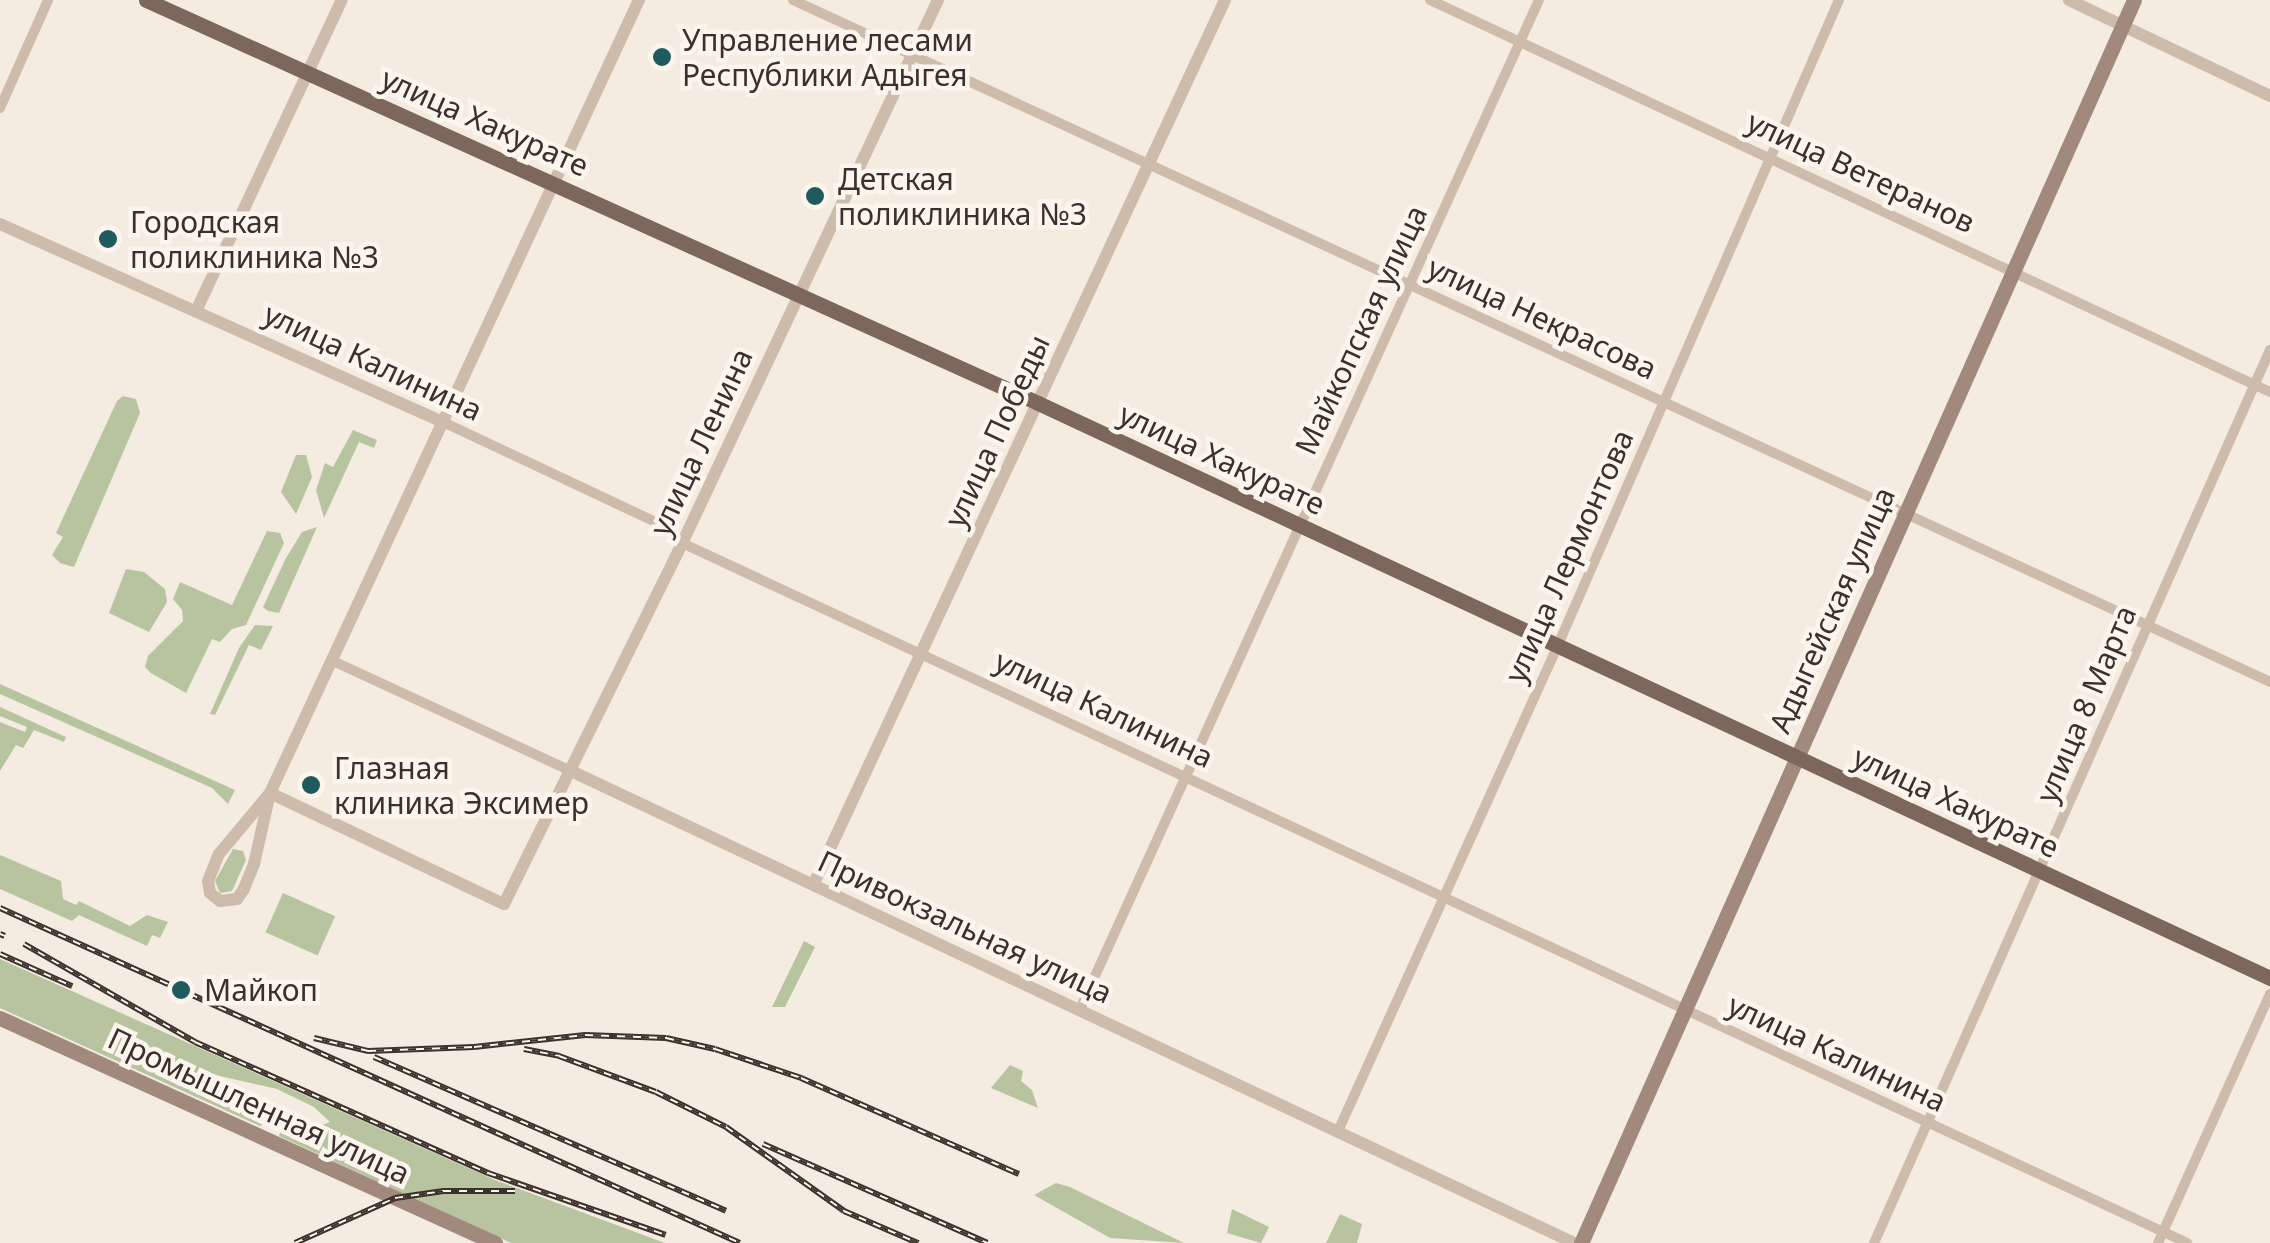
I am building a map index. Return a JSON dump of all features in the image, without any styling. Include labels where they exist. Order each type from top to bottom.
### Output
[{"type":"main road","name":"улица Хакурате","points":[[146,0],[1038,403],[2270,978]]},
{"type":"main road","name":"Адыгейская улица","points":[[1578,1243],[2134,0]]},
{"type":"main road","name":"Промышленная улица","points":[[0,1018],[495,1243]]},
{"type":"street","points":[[0,108],[48,0]]},
{"type":"street","points":[[197,308],[342,0]]},
{"type":"street","points":[[270,793],[224,846],[208,881],[210,893],[220,901],[232,901],[241,895],[255,858],[270,793],[639,0]]},
{"type":"street","name":"улица Некрасова","points":[[793,0],[2270,682]]},
{"type":"street","name":"улица Ленина","points":[[270,793],[504,904],[682,543],[938,0]]},
{"type":"street","name":"улица Победы","points":[[814,883],[1225,0]]},
{"type":"street","name":"улица Ветеранов","points":[[1430,0],[2270,392]]},
{"type":"street","name":"Майкопская улица","points":[[1080,1008],[1539,0]]},
{"type":"street","name":"улица Лермонтова","points":[[1339,1129],[1558,645],[1839,0]]},
{"type":"street","points":[[2069,0],[2270,96]]},
{"type":"street","name":"улица Калинина","points":[[0,224],[197,308],[443,422],[666,527],[682,543],[1186,774],[2161,1238],[2186,1243]]},
{"type":"street","name":"улица 8 Марта","points":[[1874,1243],[2270,350]]},
{"type":"street","name":"Привокзальная улица","points":[[333,661],[1578,1243]]},
{"type":"street","points":[[224,846],[244,844],[255,858]]},
{"type":"street","points":[[2161,1238],[2270,994]]},
{"type":"green space","points":[[123,396],[136,399],[140,413],[74,567],[60,563],[52,555],[63,537],[56,533],[117,401]]},
{"type":"green space","points":[[353,430],[377,440],[374,448],[359,442],[324,518],[316,490],[325,463],[333,467]]},
{"type":"green space","points":[[296,455],[306,455],[312,477],[296,514],[281,492]]},
{"type":"green space","points":[[317,527],[279,613],[268,611],[263,607],[286,558],[302,532]]},
{"type":"green space","points":[[267,531],[280,533],[284,543],[246,625],[232,629],[220,642],[212,639],[186,693],[151,673],[145,667],[148,656],[183,621],[182,610],[173,599],[180,582],[232,605]]},
{"type":"green space","points":[[126,569],[144,572],[165,589],[167,602],[149,632],[109,613]]},
{"type":"green space","points":[[255,625],[273,626],[261,650],[249,645],[215,715],[210,714],[239,648]]},
{"type":"green space","points":[[0,684],[235,790],[228,804],[212,788],[0,694]]},
{"type":"green space","points":[[0,707],[66,737],[64,742],[34,730],[23,748],[16,745],[0,771],[0,722],[25,732],[27,727],[0,716]]},
{"type":"green space","points":[[233,849],[243,851],[246,860],[232,891],[220,893],[215,881]]},
{"type":"green space","points":[[0,855],[61,881],[63,899],[76,905],[79,901],[130,926],[147,915],[168,922],[160,938],[152,935],[147,946],[79,915],[72,921],[0,889]]},
{"type":"green space","points":[[283,893],[335,916],[318,955],[266,932]]},
{"type":"green space","points":[[804,941],[815,947],[785,1007],[772,1007]]},
{"type":"green space","points":[[0,959],[495,1180],[665,1243],[511,1243],[279,1136],[281,1130],[295,1136],[330,1122],[314,1107],[277,1089],[211,1074],[259,1110],[265,1123],[260,1126],[0,1008]]},
{"type":"green space","points":[[1010,1065],[1023,1071],[1021,1081],[1032,1090],[1038,1108],[991,1088]]},
{"type":"green space","points":[[1056,1183],[1184,1243],[1110,1238],[1034,1195]]},
{"type":"green space","points":[[1232,1209],[1269,1227],[1261,1243],[1227,1233]]},
{"type":"green space","points":[[1340,1214],[1362,1224],[1357,1243],[1326,1243]]},
{"type":"railway","points":[[0,908],[740,1243]]},
{"type":"railway","points":[[0,934],[5,936]]},
{"type":"railway","points":[[24,944],[195,1042],[488,1173],[666,1235]]},
{"type":"railway","points":[[0,954],[72,986]]},
{"type":"railway","points":[[314,1038],[368,1051],[474,1047],[585,1035],[666,1038],[715,1049],[801,1078],[1019,1174]]},
{"type":"railway","points":[[524,1049],[559,1056],[656,1092],[726,1127],[844,1211],[918,1243]]},
{"type":"railway","points":[[374,1057],[726,1211]]},
{"type":"railway","points":[[763,1144],[987,1243]]},
{"type":"railway","points":[[295,1243],[395,1198],[443,1191],[515,1191]]},
{"type":"place","name":"Управление лесами Республики Адыгея","points":[[662,57]]},
{"type":"place","name":"Детская поликлиника №3","points":[[815,196]]},
{"type":"place","name":"Городская поликлиника №3","points":[[108,239]]},
{"type":"place","name":"Глазная клиника Эксимер","points":[[311,785]]},
{"type":"place","name":"Майкоп","points":[[181,990]]}]
